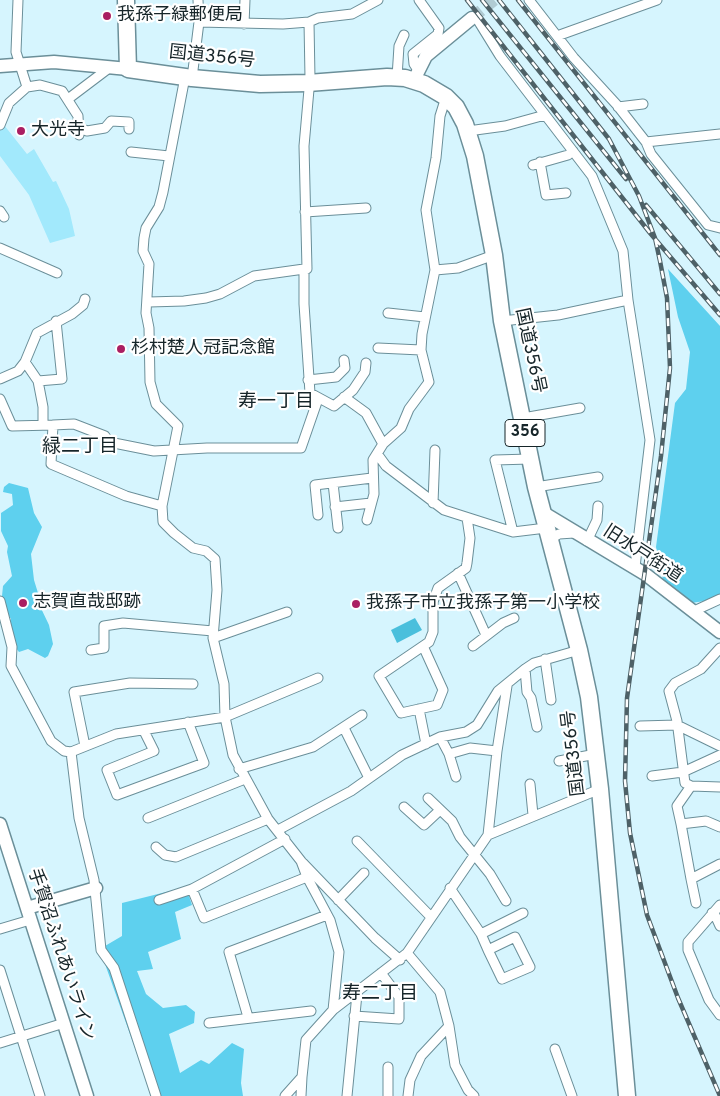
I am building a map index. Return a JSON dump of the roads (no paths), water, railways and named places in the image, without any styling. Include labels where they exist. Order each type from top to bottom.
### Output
[{"type":"highway","points":[[126,0],[128,69]]},
{"type":"highway","name":"国道356号","points":[[128,69],[232,82],[308,84],[417,75],[446,97],[459,112],[468,131],[475,156],[494,255],[502,321],[536,487],[579,650],[589,697],[600,789],[628,1096]]},
{"type":"street","points":[[18,0],[16,52],[27,87]]},
{"type":"street","points":[[198,0],[199,22],[188,78],[159,207],[146,228],[143,251],[149,264],[146,313],[149,328],[150,382],[156,404],[178,426],[162,506],[163,522],[193,548],[206,551],[215,559],[217,590],[213,635],[224,684],[225,717],[233,755],[239,769],[268,819],[301,860],[375,938],[403,956],[440,992],[449,1026],[456,1065],[468,1090],[474,1096]]},
{"type":"street","points":[[244,24],[245,0]]},
{"type":"street","points":[[199,22],[244,24],[309,22],[318,18],[352,14],[378,0]]},
{"type":"street","points":[[417,75],[413,54],[438,34],[439,28],[419,0]]},
{"type":"street","points":[[529,0],[574,58],[618,107],[646,142],[651,154],[708,225],[720,228]]},
{"type":"street","points":[[557,36],[657,0]]},
{"type":"street","points":[[417,75],[426,56],[475,20],[500,56],[573,151],[598,188],[623,251],[628,284],[628,300],[650,440],[635,568]]},
{"type":"street","points":[[148,302],[206,298],[220,294],[254,276],[307,269],[304,146],[309,22]]},
{"type":"street","points":[[397,77],[399,46],[404,35]]},
{"type":"street","points":[[0,66],[20,63],[54,62],[128,69]]},
{"type":"street","points":[[68,99],[109,68]]},
{"type":"street","points":[[0,125],[3,110],[27,87],[47,86],[62,91],[68,99],[78,116],[79,132],[105,128],[111,121],[129,122]]},
{"type":"street","points":[[366,520],[374,494],[372,478],[373,460],[378,455],[382,444],[401,428],[409,409],[429,382],[422,350],[425,317],[435,270],[426,210],[436,158],[440,116],[446,97]]},
{"type":"street","points":[[618,107],[643,104]]},
{"type":"street","points":[[468,131],[505,126],[545,116]]},
{"type":"street","points":[[646,142],[720,134]]},
{"type":"street","points":[[566,192],[546,195],[536,163],[568,155],[573,151]]},
{"type":"street","points":[[131,152],[169,156]]},
{"type":"street","points":[[305,212],[366,208]]},
{"type":"street","points":[[0,248],[57,273]]},
{"type":"street","points":[[435,270],[458,268],[494,255]]},
{"type":"street","points":[[304,269],[305,336],[310,393],[334,406],[353,390],[365,372],[366,363]]},
{"type":"street","points":[[0,379],[18,371],[25,362],[38,333],[83,305],[85,299]]},
{"type":"street","points":[[502,321],[558,315],[628,300]]},
{"type":"street","points":[[388,313],[425,317]]},
{"type":"street","points":[[38,381],[62,379],[56,321]]},
{"type":"street","points":[[378,348],[422,350]]},
{"type":"street","points":[[308,380],[336,377],[345,368],[344,360]]},
{"type":"street","points":[[25,362],[38,381],[43,425]]},
{"type":"street","points":[[344,397],[366,413],[382,444]]},
{"type":"street","points":[[0,399],[12,426],[74,424],[105,436],[109,442],[154,451],[175,448],[301,448],[318,399]]},
{"type":"street","points":[[523,418],[580,408]]},
{"type":"street","points":[[53,425],[52,464],[126,496],[162,506]]},
{"type":"street","points":[[433,503],[435,450]]},
{"type":"street","points":[[378,455],[386,466],[444,510],[513,532],[574,533]]},
{"type":"street","points":[[513,532],[495,460],[530,459]]},
{"type":"street","points":[[536,487],[598,477]]},
{"type":"street","points":[[318,515],[315,485],[372,478]]},
{"type":"street","points":[[333,483],[338,528]]},
{"type":"street","points":[[335,507],[371,503]]},
{"type":"street","points":[[587,540],[597,520],[598,506]]},
{"type":"street","name":"旧水戸街道","points":[[542,512],[635,568],[720,632]]},
{"type":"street","points":[[423,646],[443,690],[437,705],[402,713],[379,676],[423,646],[429,642],[433,632],[433,602],[438,588],[466,568],[469,556],[467,518]]},
{"type":"street","points":[[458,573],[486,635]]},
{"type":"street","points":[[694,611],[720,599]]},
{"type":"street","points":[[0,601],[12,647],[11,666],[51,740],[64,751],[70,752],[116,734],[225,717],[318,678]]},
{"type":"street","points":[[91,650],[104,648],[104,626],[123,623],[213,635],[287,612]]},
{"type":"street","points":[[473,646],[486,635],[514,618]]},
{"type":"street","points":[[720,648],[701,669],[670,687],[669,692],[677,725],[686,783],[691,786],[720,787]]},
{"type":"street","points":[[278,830],[351,791],[402,755],[440,737],[466,732],[477,725],[498,691],[507,686],[524,669],[544,659],[579,650]]},
{"type":"street","points":[[544,659],[551,700]]},
{"type":"street","points":[[524,669],[527,692],[531,698],[537,727]]},
{"type":"street","points":[[85,746],[74,692],[130,683],[193,684]]},
{"type":"street","points":[[301,1096],[306,1040],[333,1010],[357,994],[403,956],[488,835],[497,751],[507,686]]},
{"type":"street","points":[[419,709],[426,744]]},
{"type":"street","points":[[239,769],[313,747],[362,715]]},
{"type":"street","points":[[144,731],[154,751],[107,770],[117,794],[204,763],[188,722]]},
{"type":"street","points":[[640,726],[677,725],[720,746]]},
{"type":"street","points":[[344,728],[369,778]]},
{"type":"street","points":[[440,737],[449,754],[456,777]]},
{"type":"street","points":[[449,754],[470,748],[497,751]]},
{"type":"street","points":[[70,752],[79,818],[96,888],[101,950],[114,968],[156,1096]]},
{"type":"street","points":[[559,762],[596,754]]},
{"type":"street","points":[[652,776],[683,772],[720,755]]},
{"type":"street","points":[[148,818],[245,779]]},
{"type":"street","points":[[530,784],[533,815]]},
{"type":"street","points":[[691,786],[677,806],[696,903]]},
{"type":"street","points":[[488,835],[600,789]]},
{"type":"street","points":[[428,798],[452,821],[460,837],[490,874],[506,901]]},
{"type":"street","points":[[404,807],[424,824],[440,810]]},
{"type":"street","points":[[156,847],[165,856],[176,857],[268,819]]},
{"type":"street","points":[[681,824],[706,821],[720,827]]},
{"type":"street","name":"手賀沼ふれあいライン","points":[[0,824],[87,1096]]},
{"type":"street","points":[[159,900],[192,889],[285,839]]},
{"type":"street","points":[[357,841],[431,916]]},
{"type":"street","points":[[301,860],[306,877],[327,916],[339,952],[333,1010]]},
{"type":"street","points":[[691,879],[720,864]]},
{"type":"street","points":[[338,900],[364,873]]},
{"type":"street","points":[[192,889],[204,918],[306,877]]},
{"type":"street","points":[[0,929],[29,914],[96,888]]},
{"type":"street","points":[[450,888],[481,934],[488,950],[502,979],[530,967],[515,937],[488,950]]},
{"type":"street","points":[[720,905],[688,942],[688,950],[709,1000],[720,1015]]},
{"type":"street","points":[[481,934],[523,912]]},
{"type":"street","points":[[712,913],[715,914],[720,926]]},
{"type":"street","points":[[248,1017],[229,952],[327,916]]},
{"type":"street","points":[[0,970],[40,1096]]},
{"type":"street","points":[[354,1016],[399,1019],[399,997],[381,973]]},
{"type":"street","points":[[347,1096],[357,994]]},
{"type":"street","points":[[209,1022],[312,1011]]},
{"type":"street","points":[[0,1042],[64,1022]]},
{"type":"street","points":[[408,1096],[410,1080],[421,1056],[449,1026]]},
{"type":"street","points":[[556,1049],[572,1096]]},
{"type":"street","points":[[388,1067],[388,1096]]},
{"type":"street","points":[[285,1096],[302,1077]]},
{"type":"tunnel","points":[[472,18],[494,0]]},
{"type":"railway","points":[[467,0],[650,233],[720,315]]},
{"type":"railway","points":[[482,0],[626,179]]},
{"type":"railway","points":[[499,0],[609,139],[639,196],[655,238],[660,261],[667,298],[670,368],[661,456],[627,698],[625,781],[630,833],[647,915],[678,998],[720,1096]]},
{"type":"railway","points":[[518,0],[720,255]]},
{"type":"railway","points":[[646,205],[720,294]]},
{"type":"place","name":"我孫子緑郵便局","points":[[107,16]]},
{"type":"place","name":"大光寺","points":[[21,131]]},
{"type":"place","name":"杉村楚人冠記念館","points":[[121,349]]},
{"type":"place","name":"志賀直哉邸跡","points":[[23,603]]},
{"type":"place","name":"我孫子市立我孫子第一小学校","points":[[356,604]]},
{"type":"district","name":"寿一丁目","points":[[276,403]]},
{"type":"district","name":"緑二丁目","points":[[80,448]]},
{"type":"district","name":"寿二丁目","points":[[380,995]]}]
